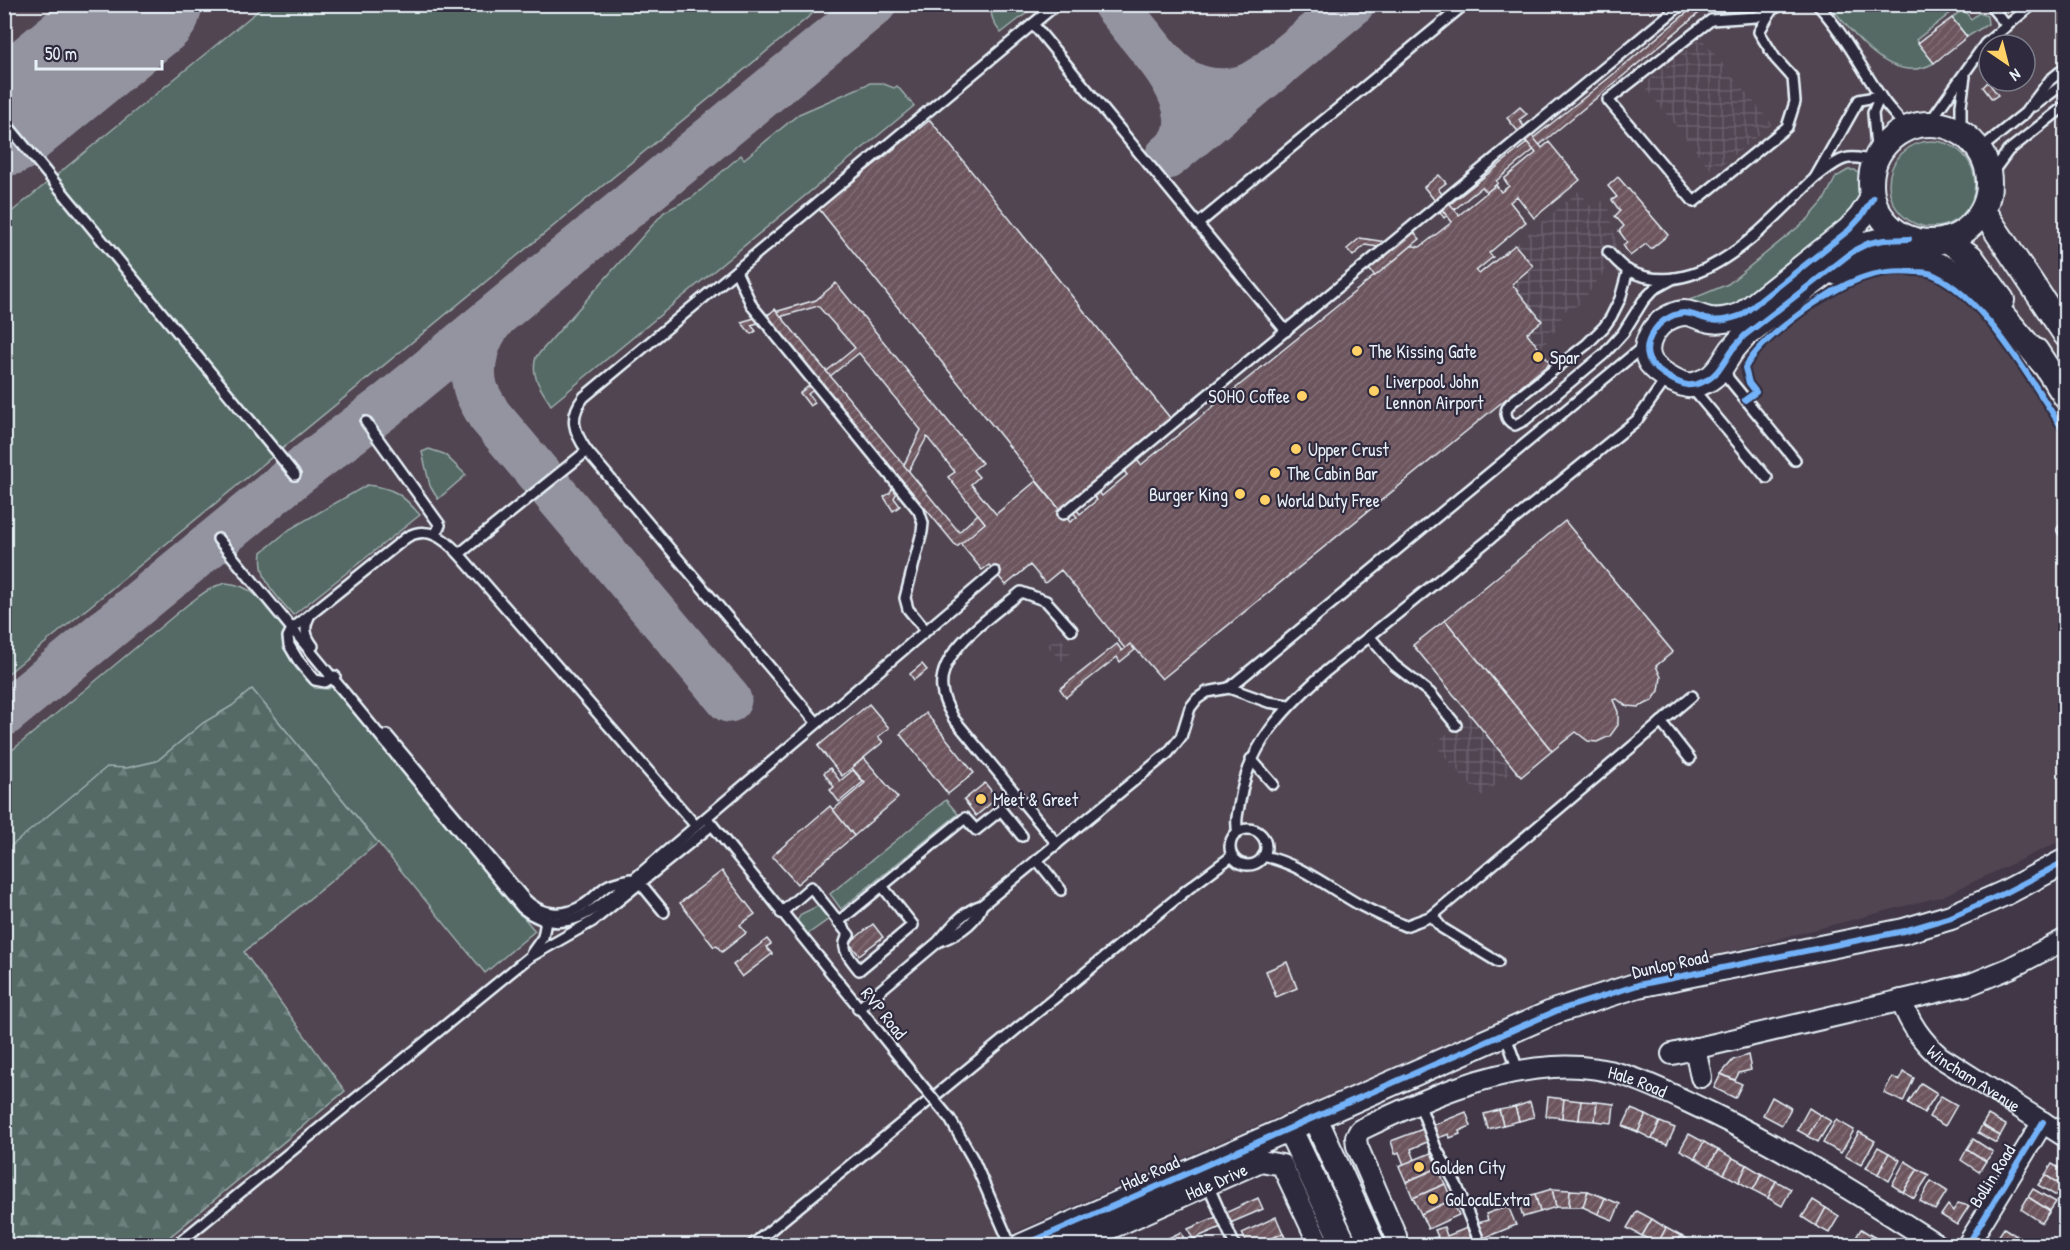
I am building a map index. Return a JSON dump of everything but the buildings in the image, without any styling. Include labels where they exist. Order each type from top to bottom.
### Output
[{"type":"street","points":[[1873,198],[1849,230],[1751,309],[1728,320],[1708,320],[1698,315],[1685,313],[1673,315],[1662,321],[1654,330],[1649,342],[1647,354],[1651,363],[1678,380],[1698,383],[1710,378],[1744,336],[1855,250],[1869,243],[1884,240],[1910,239],[1928,242],[1947,240],[1968,229],[1983,211],[1988,194],[1989,177],[1986,163],[1979,150],[1961,132],[1918,126],[1888,142],[1876,160],[1871,179],[1873,198],[1880,215],[1893,230],[1910,239]]},
{"type":"street","points":[[1983,211],[2066,335]]},
{"type":"street","points":[[1947,240],[1971,257],[1985,274],[2066,397]]},
{"type":"street","points":[[1794,297],[1840,272],[1867,262],[1889,259],[1919,260],[1961,276],[1978,290],[1999,310],[2043,363]]},
{"type":"street","name":"Dunlop Road","points":[[1289,1128],[1556,1011],[1638,985],[1904,931],[1951,917],[2006,893],[2066,861]]},
{"type":"street","points":[[1671,1054],[1971,984],[2010,968],[2066,939]]},
{"type":"street","name":"Wincham Avenue","points":[[1901,1000],[1908,1020],[1922,1041],[1940,1058],[2065,1137]]},
{"type":"street","points":[[1695,1048],[1701,1077]]},
{"type":"street","name":"Hale Road","points":[[1396,1245],[1396,1236],[1357,1146],[1356,1137],[1360,1130],[1419,1103],[1468,1085],[1518,1070],[1554,1066],[1598,1068],[1637,1078],[1743,1128],[1827,1174],[1939,1245]]},
{"type":"street","points":[[1315,1118],[1373,1245]]},
{"type":"street","name":"Bollin Road","points":[[1967,1245],[2043,1122]]},
{"type":"street","points":[[1289,1128],[1345,1245]]},
{"type":"street","name":"Hale Road","points":[[1022,1245],[1203,1177],[1289,1128]]},
{"type":"street","name":"Hale Drive","points":[[1071,1245],[1203,1177],[1261,1161],[1282,1165],[1320,1245]]},
{"type":"lane","points":[[817,723],[587,451],[578,438],[574,426],[576,406],[1057,4]]},
{"type":"lane","points":[[1198,224],[1465,4]]},
{"type":"lane","points":[[1063,514],[1682,4]]},
{"type":"lane","points":[[1771,11],[1759,32],[1775,58],[1793,78],[1795,102],[1787,127],[1694,202],[1608,100],[1711,20],[1756,17],[1784,4]]},
{"type":"lane","points":[[1817,4],[1829,17],[1861,63],[1880,96],[1918,126],[1965,74],[1985,44],[2033,4]]},
{"type":"lane","points":[[1993,9],[2007,26]]},
{"type":"lane","points":[[1033,24],[1286,331]]},
{"type":"lane","points":[[2025,113],[2050,80],[2066,67]]},
{"type":"lane","points":[[1961,132],[1961,105],[1965,74]]},
{"type":"lane","points":[[1979,150],[2066,82]]},
{"type":"lane","points":[[1608,252],[1628,270],[1656,278],[1685,277],[1713,267],[1744,244],[1815,178],[1839,159],[1858,157],[1876,160],[1873,113],[1880,96]]},
{"type":"lane","points":[[1815,178],[1859,100],[1880,96]]},
{"type":"lane","points":[[1989,177],[2008,151],[2066,105]]},
{"type":"lane","points":[[4,121],[295,475]]},
{"type":"lane","points":[[1628,270],[1620,298],[1604,327],[1587,344],[1511,403],[1505,416],[1509,422],[1515,425],[1525,420],[1604,354],[1623,333],[1642,301],[1654,289],[1674,278]]},
{"type":"lane","points":[[736,271],[752,306],[919,511],[923,523],[922,532],[905,598],[908,609],[926,631]]},
{"type":"lane","points":[[858,1009],[939,942],[954,936],[978,916],[982,905],[1168,753],[1181,737],[1190,708],[1197,699],[1207,692],[1229,688],[1649,342]]},
{"type":"lane","points":[[1727,359],[1728,378],[1795,460]]},
{"type":"lane","points":[[1238,832],[1236,822],[1242,788],[1251,759],[1288,705],[1324,673],[1637,420],[1678,380],[1695,391],[1767,478]]},
{"type":"lane","points":[[366,422],[440,525],[435,535]]},
{"type":"lane","points":[[459,554],[587,451]]},
{"type":"lane","points":[[334,676],[325,682],[315,680],[289,645],[288,637],[292,629],[407,537],[419,532],[435,535],[446,541],[459,554],[696,826]]},
{"type":"lane","points":[[218,539],[292,629],[524,898],[538,910],[548,914],[570,912],[587,903],[608,885],[638,881]]},
{"type":"lane","points":[[175,1245],[528,958],[593,921],[709,821],[817,723],[995,572]]},
{"type":"lane","points":[[1057,844],[954,719],[941,687],[947,664],[962,641],[1021,592],[1046,601],[1072,630]]},
{"type":"lane","points":[[311,614],[305,630],[307,638],[334,676],[522,908],[531,915],[560,923],[583,917],[638,881],[696,826],[709,821]]},
{"type":"lane","points":[[1370,636],[1394,664],[1431,693],[1456,725]]},
{"type":"lane","points":[[1229,688],[1268,702],[1288,705]]},
{"type":"lane","points":[[1263,856],[1275,858],[1359,904],[1405,926],[1432,916],[1692,696]]},
{"type":"lane","points":[[1661,722],[1690,759]]},
{"type":"lane","points":[[1251,759],[1273,784]]},
{"type":"lane","points":[[838,922],[965,818],[976,830],[1001,810],[1022,837]]},
{"type":"lane","name":"RVP Road","points":[[709,821],[858,1009],[950,1119],[974,1161],[1011,1245]]},
{"type":"lane","points":[[1245,829],[1261,835],[1265,845],[1263,856],[1259,861],[1248,865],[1242,864],[1232,856],[1230,845],[1238,832],[1245,829]]},
{"type":"lane","points":[[751,1245],[1232,856]]},
{"type":"lane","points":[[1037,860],[1061,890]]},
{"type":"lane","points":[[638,881],[664,912]]},
{"type":"lane","points":[[781,913],[811,887],[849,935],[845,940],[844,950],[859,970],[913,925],[882,886]]},
{"type":"lane","points":[[1432,916],[1442,928],[1498,963]]},
{"type":"lane","points":[[528,958],[543,937],[546,921]]},
{"type":"lane","points":[[1505,1034],[1518,1070]]},
{"type":"lane","points":[[1419,1103],[1436,1148],[1456,1186],[1481,1245]]},
{"type":"lane","points":[[1203,1177],[1235,1245]]},
{"type":"shaded area","name":"Liverpool John Lennon Airport","points":[[5,5],[2065,5],[2065,839],[1943,896],[1535,1003],[1486,1033],[1277,1117],[985,1245],[5,1246]]},
{"type":"shaded area","points":[[1701,38],[1772,124],[1713,172],[1643,85]]},
{"type":"shaded area","points":[[1579,191],[1593,209],[1606,198],[1617,245],[1608,252],[1605,271],[1580,304],[1565,311],[1551,338],[1540,348],[1527,333],[1542,320],[1512,284],[1533,266],[1515,245]]},
{"type":"shaded area","points":[[1059,636],[1072,652],[1061,661],[1047,645]]},
{"type":"shaded area","points":[[1470,715],[1511,765],[1507,768],[1510,773],[1481,797],[1434,744]]},
{"type":"green space","points":[[992,4],[1037,5],[1001,33],[993,20]]},
{"type":"green space","points":[[265,5],[823,5],[5,676],[4,218]]},
{"type":"green space","points":[[1829,5],[1961,5],[1916,40],[1934,63],[1918,69],[1902,68],[1874,54]]},
{"type":"green space","points":[[1963,9],[1971,19],[1979,13],[1987,16],[1988,24],[1967,37],[1952,18]]},
{"type":"green space","points":[[870,83],[881,83],[894,88],[897,86],[914,106],[551,405],[535,376],[536,357],[664,212],[693,197],[741,155],[744,159],[799,114]]},
{"type":"green space","points":[[1932,141],[1956,148],[1968,160],[1975,184],[1968,208],[1956,220],[1932,227],[1908,220],[1896,208],[1889,184],[1896,160],[1908,148]]},
{"type":"green space","points":[[1848,170],[1855,170],[1862,183],[1861,196],[1852,215],[1757,294],[1733,306],[1713,307],[1687,301],[1728,284],[1808,219],[1823,202],[1836,177]]},
{"type":"green space","points":[[429,449],[444,454],[466,475],[438,499],[430,486],[422,452]]},
{"type":"green space","points":[[367,485],[397,493],[420,515],[293,615],[275,594],[266,579],[261,562],[262,552],[290,529]]},
{"type":"green space","points":[[226,583],[245,588],[267,606],[285,630],[285,647],[297,670],[315,688],[332,687],[535,931],[485,973],[252,689],[232,706],[203,723],[157,761],[127,768],[5,851],[5,756],[187,605],[210,589]]},
{"type":"green space","points":[[252,689],[378,843],[244,952],[345,1091],[160,1245],[5,1245],[5,851],[107,767],[127,768],[157,761],[203,723],[232,706]]},
{"type":"green space","points":[[946,800],[958,814],[841,909],[830,894]]},
{"type":"green space","points":[[818,906],[829,919],[805,936],[796,923],[801,914]]},
{"type":"taxiway","points":[[4,714],[295,475],[387,405],[874,4]]},
{"type":"taxiway","points":[[1115,4],[1160,60]]},
{"type":"taxiway","points":[[1167,157],[1352,4]]},
{"type":"taxiway","points":[[1175,150],[1182,140],[1187,118],[1182,97],[1160,60],[1182,80],[1204,89],[1234,90],[1260,79]]},
{"type":"taxiway","points":[[493,319],[479,343],[473,371],[476,390],[489,415],[729,700]]},
{"type":"runway","points":[[4,120],[146,4]]},
{"type":"cycle path","points":[[1873,198],[1849,230],[1742,315],[1714,321],[1682,313],[1664,320],[1654,330],[1648,343],[1647,350],[1651,363],[1673,380],[1683,384],[1692,385],[1709,379],[1744,336],[1855,250],[1869,243],[1909,239]]},
{"type":"cycle path","points":[[1745,400],[1756,392],[1749,383],[1745,368],[1751,358],[1781,328],[1805,310],[1858,279],[1880,273],[1925,272],[1953,287],[1990,323],[2024,369],[2066,434]]},
{"type":"cycle path","points":[[1022,1246],[1556,1011],[1638,985],[1904,931],[1951,917],[2005,893],[2066,861]]},
{"type":"cycle path","points":[[1967,1246],[2043,1122]]},
{"type":"place","name":"The Kissing Gate","points":[[1357,351]]},
{"type":"place","name":"Spar","points":[[1538,357]]},
{"type":"place","name":"Liverpool John Lennon Airport","points":[[1374,391]]},
{"type":"place","name":"SOHO Coffee","points":[[1302,396]]},
{"type":"place","name":"Upper Crust","points":[[1296,449]]},
{"type":"place","name":"The Cabin Bar","points":[[1275,473]]},
{"type":"place","name":"Burger King","points":[[1240,494]]},
{"type":"place","name":"World Duty Free","points":[[1265,500]]},
{"type":"place","name":"Meet & Greet","points":[[981,799]]},
{"type":"place","name":"Golden City","points":[[1419,1167]]},
{"type":"place","name":"GoLocalExtra","points":[[1433,1199]]}]
